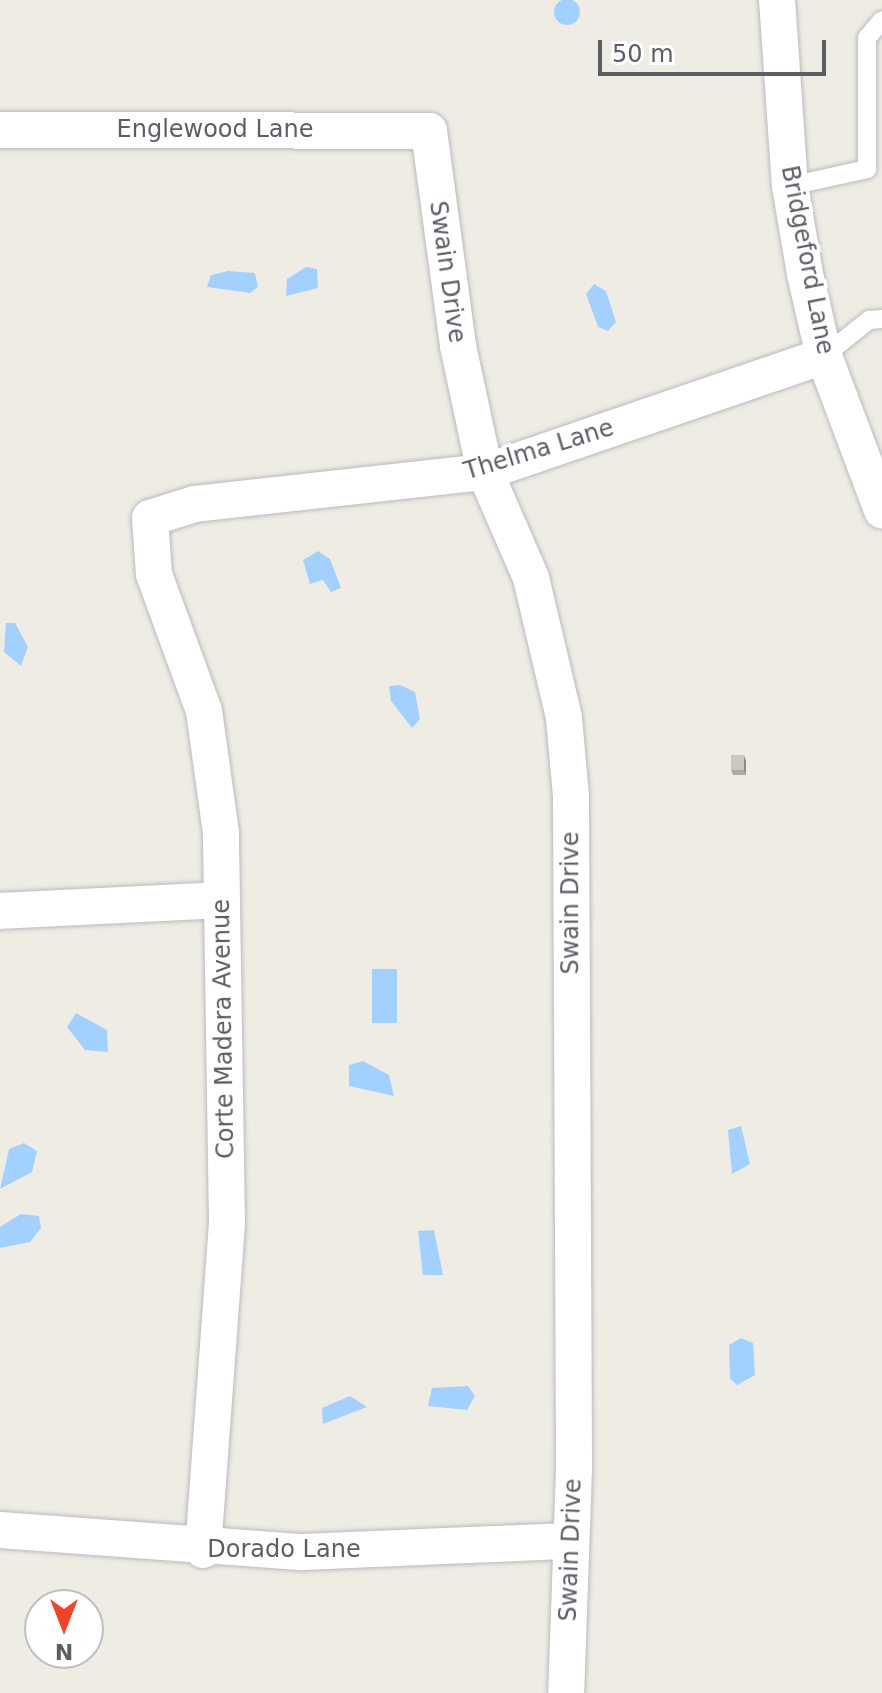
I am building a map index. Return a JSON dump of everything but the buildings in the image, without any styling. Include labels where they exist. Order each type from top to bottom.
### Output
[{"type":"street","name":"Bridgeford Lane","points":[[777,0],[790,186],[824,356],[882,510]]},
{"type":"street","name":"Englewood Lane","points":[[0,130],[429,131]]},
{"type":"street","name":"Swain Drive","points":[[429,131],[448,285],[485,472],[549,641],[571,797],[566,1693]]},
{"type":"street","name":"Thelma Lane","points":[[150,518],[195,504],[485,472],[824,356]]},
{"type":"street","name":"Corte Madera Avenue","points":[[150,518],[154,574],[181,636],[214,766],[221,900],[227,1222],[203,1550]]},
{"type":"street","points":[[0,911],[221,900]]},
{"type":"street","name":"Dorado Lane","points":[[0,1530],[203,1550],[569,1541]]},
{"type":"lane","points":[[790,186],[867,169],[867,38],[882,20]]},
{"type":"lane","points":[[824,356],[869,320],[882,319]]},
{"type":"water","points":[[567,-1],[576,3],[580,12],[576,21],[567,25],[558,21],[554,12],[558,3]]},
{"type":"water","points":[[306,267],[317,269],[318,288],[286,296],[287,279]]},
{"type":"water","points":[[228,271],[255,273],[258,287],[250,293],[207,287],[211,275]]},
{"type":"water","points":[[594,284],[606,291],[616,322],[608,331],[598,327],[586,294]]},
{"type":"water","points":[[318,551],[330,559],[341,588],[331,592],[323,580],[310,584],[303,560]]},
{"type":"water","points":[[6,623],[15,623],[28,647],[21,666],[4,652]]},
{"type":"water","points":[[400,685],[415,692],[420,719],[412,728],[391,701],[389,686]]},
{"type":"water","points":[[372,969],[397,969],[397,1023],[372,1023]]},
{"type":"water","points":[[76,1013],[107,1030],[108,1052],[85,1050],[67,1027]]},
{"type":"water","points":[[363,1061],[389,1075],[394,1096],[349,1086],[349,1065]]},
{"type":"water","points":[[741,1126],[750,1164],[732,1174],[728,1130]]},
{"type":"water","points":[[24,1143],[37,1151],[32,1172],[0,1189],[9,1149]]},
{"type":"water","points":[[21,1214],[39,1216],[41,1228],[30,1242],[0,1248],[0,1227]]},
{"type":"water","points":[[434,1230],[443,1275],[423,1275],[418,1231]]},
{"type":"water","points":[[741,1338],[753,1343],[755,1375],[737,1385],[730,1379],[729,1345]]},
{"type":"water","points":[[468,1386],[475,1396],[467,1410],[428,1406],[432,1388]]},
{"type":"water","points":[[350,1396],[367,1407],[323,1424],[322,1408]]}]
